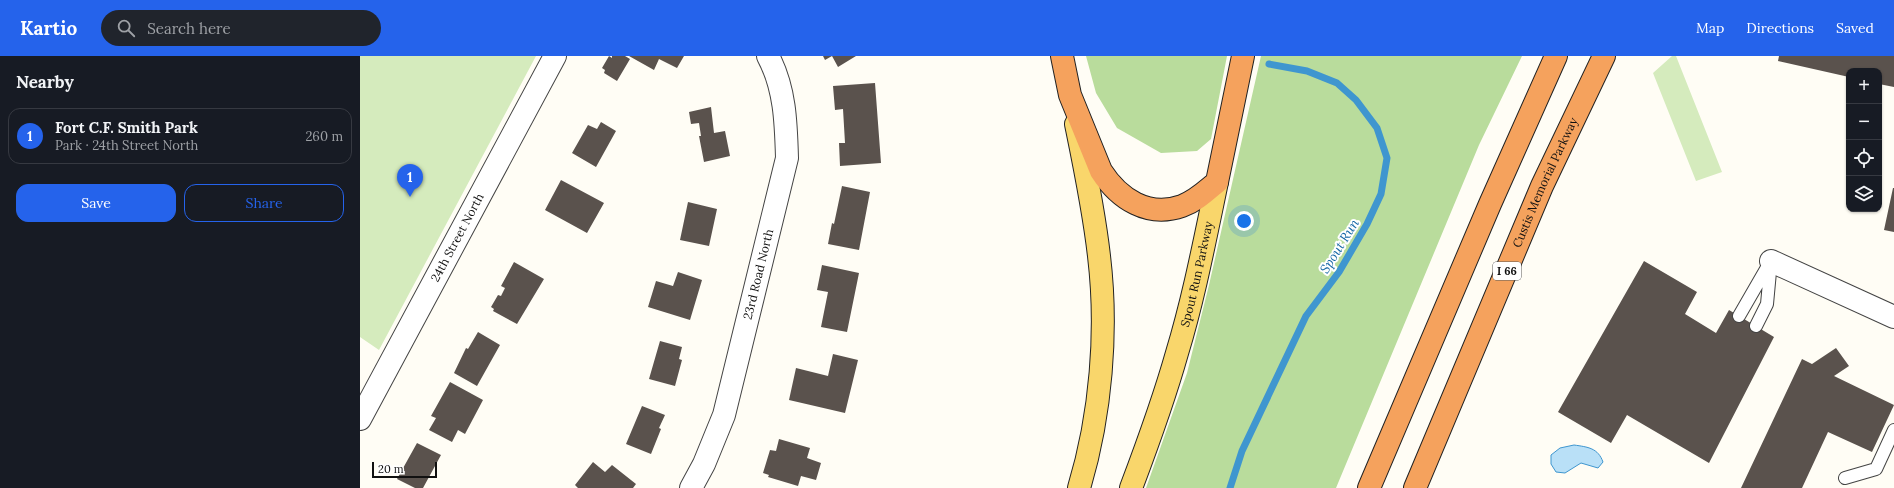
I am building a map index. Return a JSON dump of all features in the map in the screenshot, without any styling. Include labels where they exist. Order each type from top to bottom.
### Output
[{"type":"highway","points":[[1062,56],[1070,95],[1102,171],[1115,190],[1133,203],[1152,209],[1172,209],[1192,202],[1217,182]]},
{"type":"highway","name":"Spout Run Parkway","points":[[1217,182],[1243,56]]},
{"type":"highway","points":[[1370,488],[1490,204],[1556,56]]},
{"type":"highway","name":"Custis Memorial Parkway","points":[[1415,488],[1542,186],[1604,56]]},
{"type":"main road","points":[[1070,95],[1089,189],[1099,257],[1101,290],[1101,340],[1097,397],[1088,454],[1079,488]]},
{"type":"main road","name":"Spout Run Parkway","points":[[1131,488],[1178,352],[1217,182]]},
{"type":"street","name":"24th Street North","points":[[360,419],[555,56]]},
{"type":"street","name":"23rd Road North","points":[[691,488],[704,464],[724,415],[787,158],[786,115],[777,72],[768,56]]},
{"type":"street","points":[[1771,261],[1894,317]]},
{"type":"lane","points":[[1739,316],[1771,261]]},
{"type":"lane","points":[[1756,326],[1767,304],[1771,261]]},
{"type":"lane","points":[[1845,478],[1876,469],[1894,430]]},
{"type":"green space","points":[[360,56],[536,56],[379,350],[360,337]]},
{"type":"green space","points":[[1086,56],[1227,56],[1211,139],[1197,151],[1161,153],[1117,128],[1096,93]]},
{"type":"green space","points":[[1261,56],[1522,56],[1479,145],[1336,488],[1146,488],[1187,373],[1209,285]]},
{"type":"green space","points":[[1672,56],[1676,56],[1722,172],[1696,181],[1653,73]]},
{"type":"water","points":[[1574,445],[1592,449],[1601,457],[1603,462],[1598,468],[1581,463],[1565,473],[1556,472],[1551,464],[1551,455],[1560,448]]},
{"type":"building","points":[[609,56],[612,58],[612,56],[625,56],[630,59],[617,81],[604,73],[605,70],[602,68]]},
{"type":"building","points":[[629,56],[684,56],[677,68],[659,59],[654,70]]},
{"type":"building","points":[[823,56],[832,56],[825,60]]},
{"type":"building","points":[[832,56],[856,56],[838,67]]},
{"type":"building","points":[[1779,56],[1894,56],[1894,87],[1882,85],[1882,68],[1846,68],[1846,76],[1778,61]]},
{"type":"building","points":[[875,83],[881,163],[840,166],[839,143],[845,143],[843,109],[835,110],[833,86]]},
{"type":"building","points":[[711,107],[714,133],[725,131],[730,156],[704,162],[699,136],[701,136],[699,123],[691,124],[689,112]]},
{"type":"building","points":[[601,122],[616,131],[596,167],[572,153],[588,125],[597,129]]},
{"type":"building","points":[[561,180],[604,203],[587,233],[545,210]]},
{"type":"building","points":[[842,186],[870,192],[859,250],[828,244]]},
{"type":"building","points":[[1894,188],[1894,232],[1884,230]]},
{"type":"building","points":[[688,202],[717,209],[709,246],[680,240]]},
{"type":"building","points":[[1644,261],[1697,292],[1685,314],[1716,333],[1729,310],[1774,337],[1709,463],[1627,415],[1611,443],[1558,412]]},
{"type":"building","points":[[514,262],[544,279],[517,324],[493,311],[494,309],[491,307],[498,295],[501,296],[505,288],[501,286]]},
{"type":"building","points":[[822,265],[859,273],[847,332],[821,327],[828,292],[817,290]]},
{"type":"building","points":[[678,272],[702,280],[690,320],[648,307],[656,281],[673,286]]},
{"type":"building","points":[[478,332],[500,345],[477,386],[454,373],[466,348],[468,349]]},
{"type":"building","points":[[660,341],[682,347],[679,359],[682,360],[675,386],[649,379]]},
{"type":"building","points":[[1836,348],[1849,366],[1834,376],[1894,405],[1872,452],[1828,432],[1802,488],[1741,488],[1802,359],[1812,364]]},
{"type":"building","points":[[833,354],[858,360],[845,413],[789,400],[796,368],[828,376]]},
{"type":"building","points":[[450,382],[483,400],[465,434],[458,430],[452,442],[429,430],[436,418],[431,416]]},
{"type":"building","points":[[642,406],[665,415],[659,428],[661,429],[651,454],[626,444]]},
{"type":"building","points":[[779,439],[810,448],[807,458],[821,463],[816,480],[801,476],[798,486],[768,477],[769,475],[763,473],[770,450],[776,451]]},
{"type":"building","points":[[417,443],[441,455],[423,488],[415,488],[397,479]]},
{"type":"building","points":[[593,462],[605,472],[612,465],[636,484],[633,488],[578,488],[575,485]]},
{"type":"waterway","name":"Spout Run","points":[[1230,488],[1242,451],[1306,316],[1339,272],[1367,224],[1381,194],[1387,158],[1377,128],[1356,100],[1337,83],[1307,71],[1269,64]]},
{"type":"place","name":"Fort C.F. Smith Park","points":[[410,197]]}]
